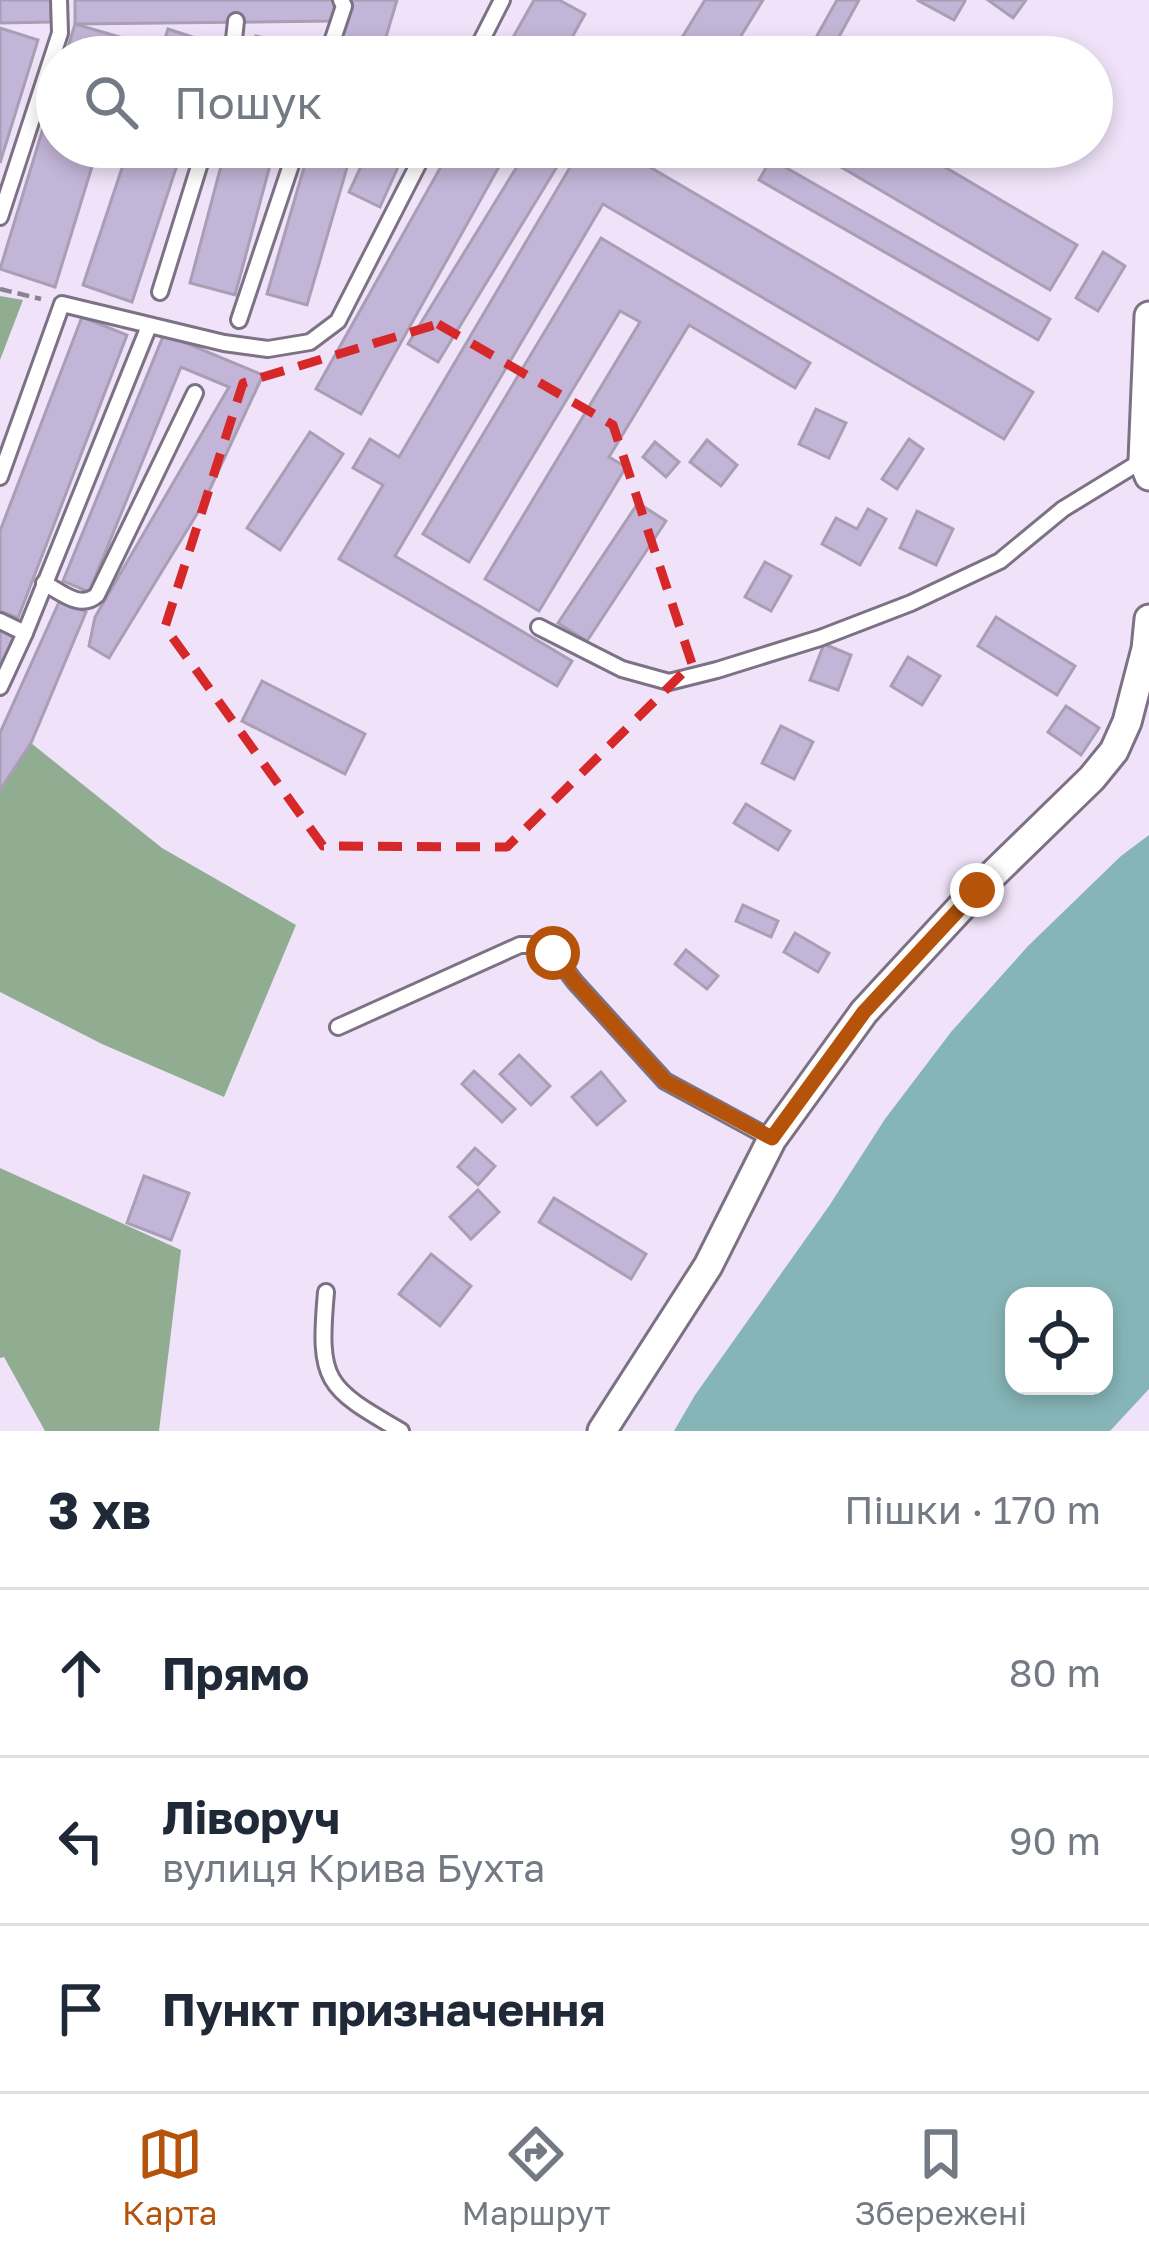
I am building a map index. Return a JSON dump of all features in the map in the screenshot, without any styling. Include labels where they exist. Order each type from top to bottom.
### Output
[{"type":"street","points":[[1146,468],[1149,316]]},
{"type":"street","points":[[602,1431],[708,1266],[772,1138],[864,1012],[1114,751],[1127,722],[1149,619]]},
{"type":"lane","points":[[59,0],[59,36]]},
{"type":"lane","points":[[334,36],[344,6],[341,0]]},
{"type":"lane","points":[[484,36],[502,0]]},
{"type":"lane","points":[[234,36],[236,20]]},
{"type":"lane","points":[[0,217],[36,107]]},
{"type":"lane","points":[[160,292],[198,168]]},
{"type":"lane","points":[[239,320],[290,168]]},
{"type":"lane","points":[[0,477],[62,304],[224,343],[268,349],[310,342],[338,321],[416,168]]},
{"type":"lane","points":[[0,687],[149,326]]},
{"type":"lane","points":[[44,583],[81,603],[97,595],[195,393]]},
{"type":"lane","points":[[539,627],[622,669],[669,682],[718,670],[838,632],[1000,561],[1063,509],[1146,468]]},
{"type":"lane","points":[[0,621],[25,634]]},
{"type":"lane","points":[[338,1027],[520,945],[538,945],[553,953],[665,1081],[772,1138]]},
{"type":"lane","points":[[326,1292],[321,1342],[326,1367],[346,1399],[401,1431]]},
{"type":"path","points":[[0,289],[62,304]]},
{"type":"highlighted area","points":[[438,324],[613,425],[692,664],[507,847],[323,846],[165,627],[243,383]]},
{"type":"shaded area","points":[[0,296],[23,300],[0,360]]},
{"type":"shaded area","points":[[31,743],[162,848],[296,925],[224,1097],[102,1044],[0,992],[0,790]]},
{"type":"shaded area","points":[[1149,835],[1149,1389],[1110,1431],[674,1431],[885,1119],[951,1032],[1028,946]]},
{"type":"shaded area","points":[[0,1168],[181,1250],[159,1431],[45,1431],[4,1357],[0,1358]]},
{"type":"building","points":[[0,0],[51,0],[51,22],[0,23]]},
{"type":"building","points":[[75,0],[334,0],[335,21],[75,24]]},
{"type":"building","points":[[353,0],[397,0],[386,36],[342,36]]},
{"type":"building","points":[[534,0],[559,0],[585,14],[573,36],[514,36]]},
{"type":"building","points":[[705,0],[763,0],[741,36],[683,36]]},
{"type":"building","points":[[837,0],[859,0],[839,36],[817,36]]},
{"type":"building","points":[[917,0],[964,0],[965,1],[954,20]]},
{"type":"building","points":[[988,0],[1026,0],[1013,18]]},
{"type":"building","points":[[75,24],[116,36],[71,36]]},
{"type":"building","points":[[0,28],[36,39],[36,46],[0,163]]},
{"type":"building","points":[[36,152],[36,168],[92,168],[55,287],[0,269]]},
{"type":"building","points":[[122,168],[176,168],[132,302],[83,285]]},
{"type":"building","points":[[220,168],[269,168],[235,295],[190,283]]},
{"type":"building","points":[[304,168],[347,168],[307,305],[267,294]]},
{"type":"building","points":[[360,168],[398,168],[380,207],[349,192]]},
{"type":"building","points":[[440,168],[498,168],[361,414],[316,389]]},
{"type":"building","points":[[516,168],[556,168],[438,362],[408,344]]},
{"type":"building","points":[[570,168],[651,168],[1033,392],[1004,439],[603,204],[395,556],[572,661],[557,686],[339,559],[383,485],[353,468],[370,439],[399,457]]},
{"type":"building","points":[[766,168],[787,168],[1050,319],[1038,340],[759,180]]},
{"type":"building","points":[[843,168],[947,168],[1077,245],[1050,290]]},
{"type":"building","points":[[601,238],[810,363],[795,388],[689,325],[609,457],[626,467],[539,611],[485,579],[640,322],[620,311],[469,562],[423,534]]},
{"type":"building","points":[[1103,252],[1125,266],[1098,311],[1076,298]]},
{"type":"building","points":[[82,317],[127,335],[18,618],[0,611],[0,531]]},
{"type":"building","points":[[164,334],[263,375],[203,504],[109,658],[89,646],[95,617],[229,387],[181,367],[89,592],[63,581]]},
{"type":"building","points":[[816,409],[846,423],[829,458],[799,444]]},
{"type":"building","points":[[310,432],[343,454],[280,550],[247,528]]},
{"type":"building","points":[[909,439],[923,449],[897,489],[882,479]]},
{"type":"building","points":[[707,440],[737,465],[721,486],[690,462]]},
{"type":"building","points":[[655,442],[679,462],[666,477],[643,457]]},
{"type":"building","points":[[638,503],[666,521],[587,641],[558,623]]},
{"type":"building","points":[[868,509],[886,519],[860,565],[822,544],[836,518],[857,529]]},
{"type":"building","points":[[917,511],[953,529],[936,565],[900,548]]},
{"type":"building","points":[[765,562],[791,576],[771,611],[745,597]]},
{"type":"building","points":[[60,600],[86,612],[31,743],[0,790],[0,733]]},
{"type":"building","points":[[996,617],[1075,666],[1057,695],[978,646]]},
{"type":"building","points":[[0,629],[14,638],[0,666]]},
{"type":"building","points":[[824,644],[851,655],[838,690],[810,680]]},
{"type":"building","points":[[908,657],[940,676],[922,705],[891,686]]},
{"type":"building","points":[[262,681],[365,734],[345,774],[242,721]]},
{"type":"building","points":[[1066,706],[1099,728],[1081,755],[1048,732]]},
{"type":"building","points":[[781,726],[813,742],[794,779],[762,763]]},
{"type":"building","points":[[746,804],[790,831],[778,850],[734,823]]},
{"type":"building","points":[[743,905],[778,921],[771,937],[736,921]]},
{"type":"building","points":[[795,933],[829,953],[818,972],[784,952]]},
{"type":"building","points":[[686,950],[718,976],[707,989],[675,964]]},
{"type":"building","points":[[519,1055],[550,1086],[531,1105],[500,1074]]},
{"type":"building","points":[[474,1071],[515,1109],[502,1122],[462,1084]]},
{"type":"building","points":[[601,1072],[625,1101],[597,1125],[572,1097]]},
{"type":"building","points":[[475,1148],[495,1166],[478,1185],[458,1167]]},
{"type":"building","points":[[144,1176],[189,1193],[171,1240],[127,1223]]},
{"type":"building","points":[[478,1190],[499,1212],[471,1239],[450,1217]]},
{"type":"building","points":[[554,1198],[646,1254],[631,1279],[539,1222]]},
{"type":"building","points":[[431,1254],[471,1286],[440,1326],[399,1294]]},
{"type":"route","points":[[553,953],[665,1081],[772,1138],[864,1012],[977,890]]}]
